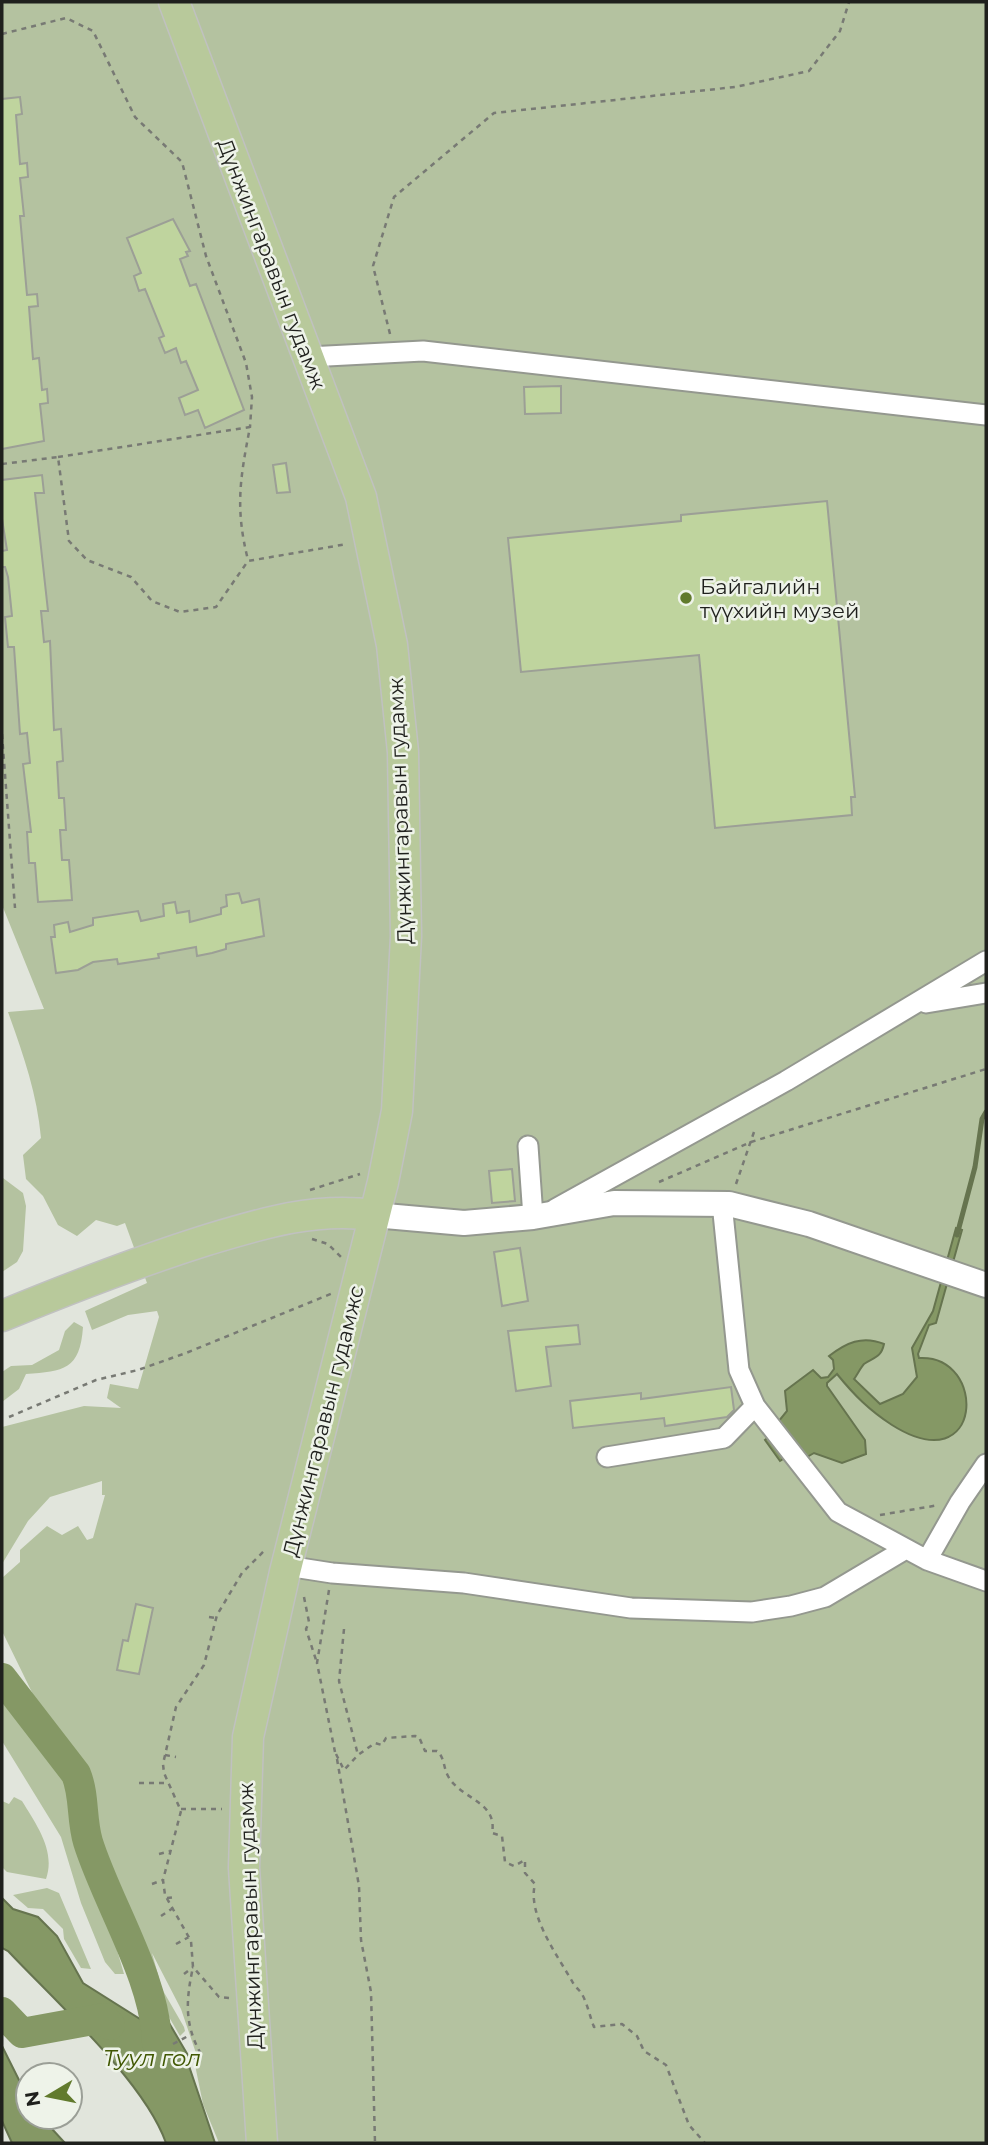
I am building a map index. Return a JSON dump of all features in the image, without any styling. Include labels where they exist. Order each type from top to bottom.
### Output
[{"type":"main road","name":"Дүнжингаравын гудамж","points":[[174,2],[360,498],[392,645],[401,713],[406,896],[399,1087],[389,1155],[374,1215],[353,1276]]},
{"type":"main road","points":[[2,1316],[134,1262],[303,1214],[374,1215]]},
{"type":"main road","name":"Дүнжингаравын гудамжс","points":[[292,1561],[353,1276]]},
{"type":"main road","name":"Дүнжингаравын гудамж","points":[[262,2143],[246,1903],[244,1792],[253,1708],[292,1561]]},
{"type":"street","points":[[308,357],[423,351],[986,415]]},
{"type":"street","points":[[539,1216],[918,1004],[986,961]]},
{"type":"street","points":[[918,1004],[986,993]]},
{"type":"street","points":[[528,1146],[539,1216]]},
{"type":"street","points":[[374,1215],[464,1223],[539,1216],[614,1203],[726,1204],[809,1224],[986,1285]]},
{"type":"street","points":[[726,1204],[739,1370],[755,1406],[830,1505],[851,1521],[904,1550],[986,1581]]},
{"type":"street","points":[[607,1457],[724,1438],[755,1406]]},
{"type":"street","points":[[927,1560],[960,1502],[986,1464]]},
{"type":"street","points":[[292,1561],[332,1573],[464,1583],[631,1608],[752,1612],[792,1606],[825,1597],[904,1550]]},
{"type":"path","points":[[391,352],[390,327],[373,266],[394,197],[494,113],[736,87],[809,71],[840,31],[849,2]]},
{"type":"path","points":[[2,34],[66,18],[93,31],[135,117],[182,162],[206,256],[246,363],[252,397],[250,428],[241,475],[239,524],[248,561]]},
{"type":"path","points":[[2,464],[250,428]]},
{"type":"path","points":[[58,457],[69,541],[87,560],[131,577],[152,601],[180,612],[216,607],[248,561],[371,541]]},
{"type":"path","points":[[2,734],[15,908]]},
{"type":"path","points":[[654,1184],[751,1142],[986,1069]]},
{"type":"path","points":[[726,1204],[754,1132]]},
{"type":"path","points":[[9,1417],[96,1380],[138,1370],[186,1353],[342,1289],[353,1276],[328,1244],[306,1237]]},
{"type":"path","points":[[851,1521],[960,1502]]},
{"type":"path","points":[[184,2064],[201,2054],[190,2035],[186,1999],[193,1967],[190,1937],[167,1898],[163,1880],[181,1809],[163,1768],[176,1707],[204,1665],[216,1618],[244,1570],[266,1549],[277,1545],[292,1561],[309,1622],[306,1629],[317,1663],[336,1754],[359,1886],[361,1940],[370,1992],[375,2143]]},
{"type":"path","points":[[317,1663],[332,1573]]},
{"type":"path","points":[[209,1617],[216,1618]]},
{"type":"path","points":[[344,1629],[339,1681],[358,1755]]},
{"type":"path","points":[[336,1754],[344,1770],[374,1743],[382,1745],[386,1738],[415,1736],[419,1737],[425,1751],[437,1751],[441,1754],[446,1773],[459,1791],[477,1800],[491,1817],[492,1833],[502,1836],[505,1862],[514,1866],[525,1860],[525,1873],[535,1884],[533,1903],[544,1936],[552,1942],[573,1983],[583,1995],[594,2027],[622,2024],[637,2036],[644,2051],[666,2064],[693,2133],[705,2143]]},
{"type":"path","points":[[166,1755],[176,1757]]},
{"type":"path","points":[[139,1783],[169,1783]]},
{"type":"path","points":[[181,1809],[222,1810]]},
{"type":"path","points":[[159,1854],[171,1851]]},
{"type":"path","points":[[152,1884],[163,1880]]},
{"type":"path","points":[[167,1898],[176,1897]]},
{"type":"path","points":[[161,1916],[173,1908]]},
{"type":"path","points":[[176,1944],[190,1937]]},
{"type":"path","points":[[184,1974],[193,1967]]},
{"type":"path","points":[[193,1967],[219,1997],[230,1998]]},
{"type":"path","points":[[173,2045],[190,2035]]},
{"type":"shaded area","points":[[2,2],[986,2],[986,2143],[219,2143],[203,2104],[195,2065],[199,2062],[181,2009],[152,1953],[162,1989],[184,2027],[185,2031],[180,2036],[147,1979],[95,1837],[91,1799],[85,1780],[46,1721],[2,1631],[2,1578],[20,1562],[20,1550],[47,1526],[62,1535],[78,1526],[87,1540],[93,1538],[105,1495],[102,1495],[102,1481],[50,1497],[28,1521],[2,1564],[2,1427],[84,1406],[121,1408],[107,1398],[110,1384],[138,1389],[159,1317],[157,1311],[128,1315],[92,1330],[85,1311],[147,1283],[125,1223],[117,1226],[96,1220],[77,1236],[58,1225],[43,1196],[26,1179],[23,1155],[41,1138],[33,1089],[8,1012],[44,1009],[2,905]]},
{"type":"shaded area","points":[[3,1178],[23,1193],[26,1206],[23,1251],[17,1262],[2,1272]]},
{"type":"shaded area","points":[[74,1322],[83,1327],[74,1360],[60,1369],[26,1374],[19,1389],[2,1402],[2,1372],[11,1366],[32,1365],[59,1350],[65,1331]]},
{"type":"shaded area","points":[[2,1694],[26,1729],[54,1754],[70,1776],[78,1804],[74,1825],[83,1862],[105,1909],[124,1974],[115,1974],[105,1962],[81,1903],[61,1837],[2,1741]]},
{"type":"shaded area","points":[[14,1797],[22,1801],[43,1838],[48,1858],[46,1879],[7,1872],[2,1867],[2,1801],[9,1804]]},
{"type":"shaded area","points":[[47,1888],[59,1893],[91,1969],[81,1968],[64,1939],[63,1929],[43,1909],[28,1908],[13,1895]]},
{"type":"water","points":[[956,1228],[962,1230],[936,1323],[929,1325],[918,1354],[919,1358],[941,1362],[957,1375],[965,1393],[966,1412],[959,1428],[945,1438],[922,1439],[876,1414],[837,1374],[827,1386],[865,1440],[866,1454],[842,1463],[814,1453],[807,1457],[800,1448],[780,1461],[765,1440],[782,1427],[778,1422],[787,1411],[785,1391],[813,1370],[821,1378],[828,1377],[834,1369],[833,1360],[829,1356],[842,1347],[861,1340],[884,1344],[879,1355],[864,1364],[854,1379],[880,1404],[903,1394],[917,1377],[912,1348],[933,1311]]},
{"type":"water","name":"Туул гол","points":[[2,1898],[13,1909],[38,1917],[57,1936],[83,1983],[148,2024],[146,2009],[155,1999],[189,2057],[189,2066],[215,2143],[166,2143],[155,2119],[119,2068],[73,2017],[2,1948]]},
{"type":"water","points":[[2,2046],[14,2070],[14,2131],[54,2131],[65,2143],[12,2143],[2,2121]]},
{"type":"building","points":[[20,97],[22,114],[16,115],[20,164],[27,163],[28,177],[20,178],[24,216],[20,216],[27,295],[37,294],[38,306],[29,307],[33,359],[39,358],[42,390],[47,389],[48,403],[40,404],[44,441],[2,449],[2,99]]},
{"type":"building","points":[[173,219],[190,251],[186,252],[188,256],[180,259],[190,286],[196,284],[244,410],[205,428],[198,410],[185,415],[179,398],[198,390],[186,361],[181,363],[176,348],[165,353],[159,338],[164,336],[145,289],[139,291],[134,276],[141,273],[127,238]]},
{"type":"building","points":[[561,386],[561,413],[525,414],[524,387]]},
{"type":"building","points":[[286,463],[290,492],[277,493],[273,465]]},
{"type":"building","points":[[42,475],[44,493],[35,493],[48,611],[41,611],[44,642],[50,641],[54,730],[61,729],[63,761],[57,762],[59,798],[64,798],[66,830],[60,830],[62,860],[69,860],[72,900],[38,902],[35,863],[29,863],[27,832],[31,832],[23,764],[30,763],[27,733],[20,734],[14,647],[8,647],[5,617],[12,616],[8,577],[5,567],[2,567],[2,551],[7,550],[2,519],[2,480]]},
{"type":"building","points":[[827,501],[855,797],[851,797],[852,815],[715,828],[699,655],[521,672],[508,538],[681,521],[681,515]]},
{"type":"building","points":[[239,893],[242,903],[259,899],[264,936],[226,944],[226,949],[197,956],[196,947],[158,954],[159,958],[118,964],[117,959],[93,962],[78,970],[56,973],[51,937],[55,937],[54,925],[68,922],[70,932],[93,925],[93,918],[138,911],[141,921],[164,916],[163,904],[175,902],[177,913],[189,911],[190,922],[221,914],[221,908],[227,906],[226,895]]},
{"type":"building","points":[[512,1169],[515,1201],[492,1203],[489,1171]]},
{"type":"building","points":[[520,1248],[528,1301],[502,1306],[494,1252]]},
{"type":"building","points":[[578,1325],[580,1344],[546,1347],[551,1386],[516,1391],[508,1331]]},
{"type":"building","points":[[731,1387],[734,1410],[727,1417],[665,1426],[664,1418],[573,1428],[570,1401],[641,1393],[641,1399]]},
{"type":"building","points":[[136,1604],[153,1608],[139,1674],[117,1670],[123,1640],[128,1641]]},
{"type":"waterway","points":[[957,1235],[975,1167],[982,1119],[986,1112]]},
{"type":"waterway","name":"Туул гол","points":[[2,1678],[76,1774],[88,1842],[140,1967],[155,2018],[157,2043]]},
{"type":"waterway","name":"Туул гол","points":[[2,2012],[22,2033],[104,2018],[110,2025]]},
{"type":"place","name":"Байгалийн түүхийн музей","points":[[686,598]]}]
